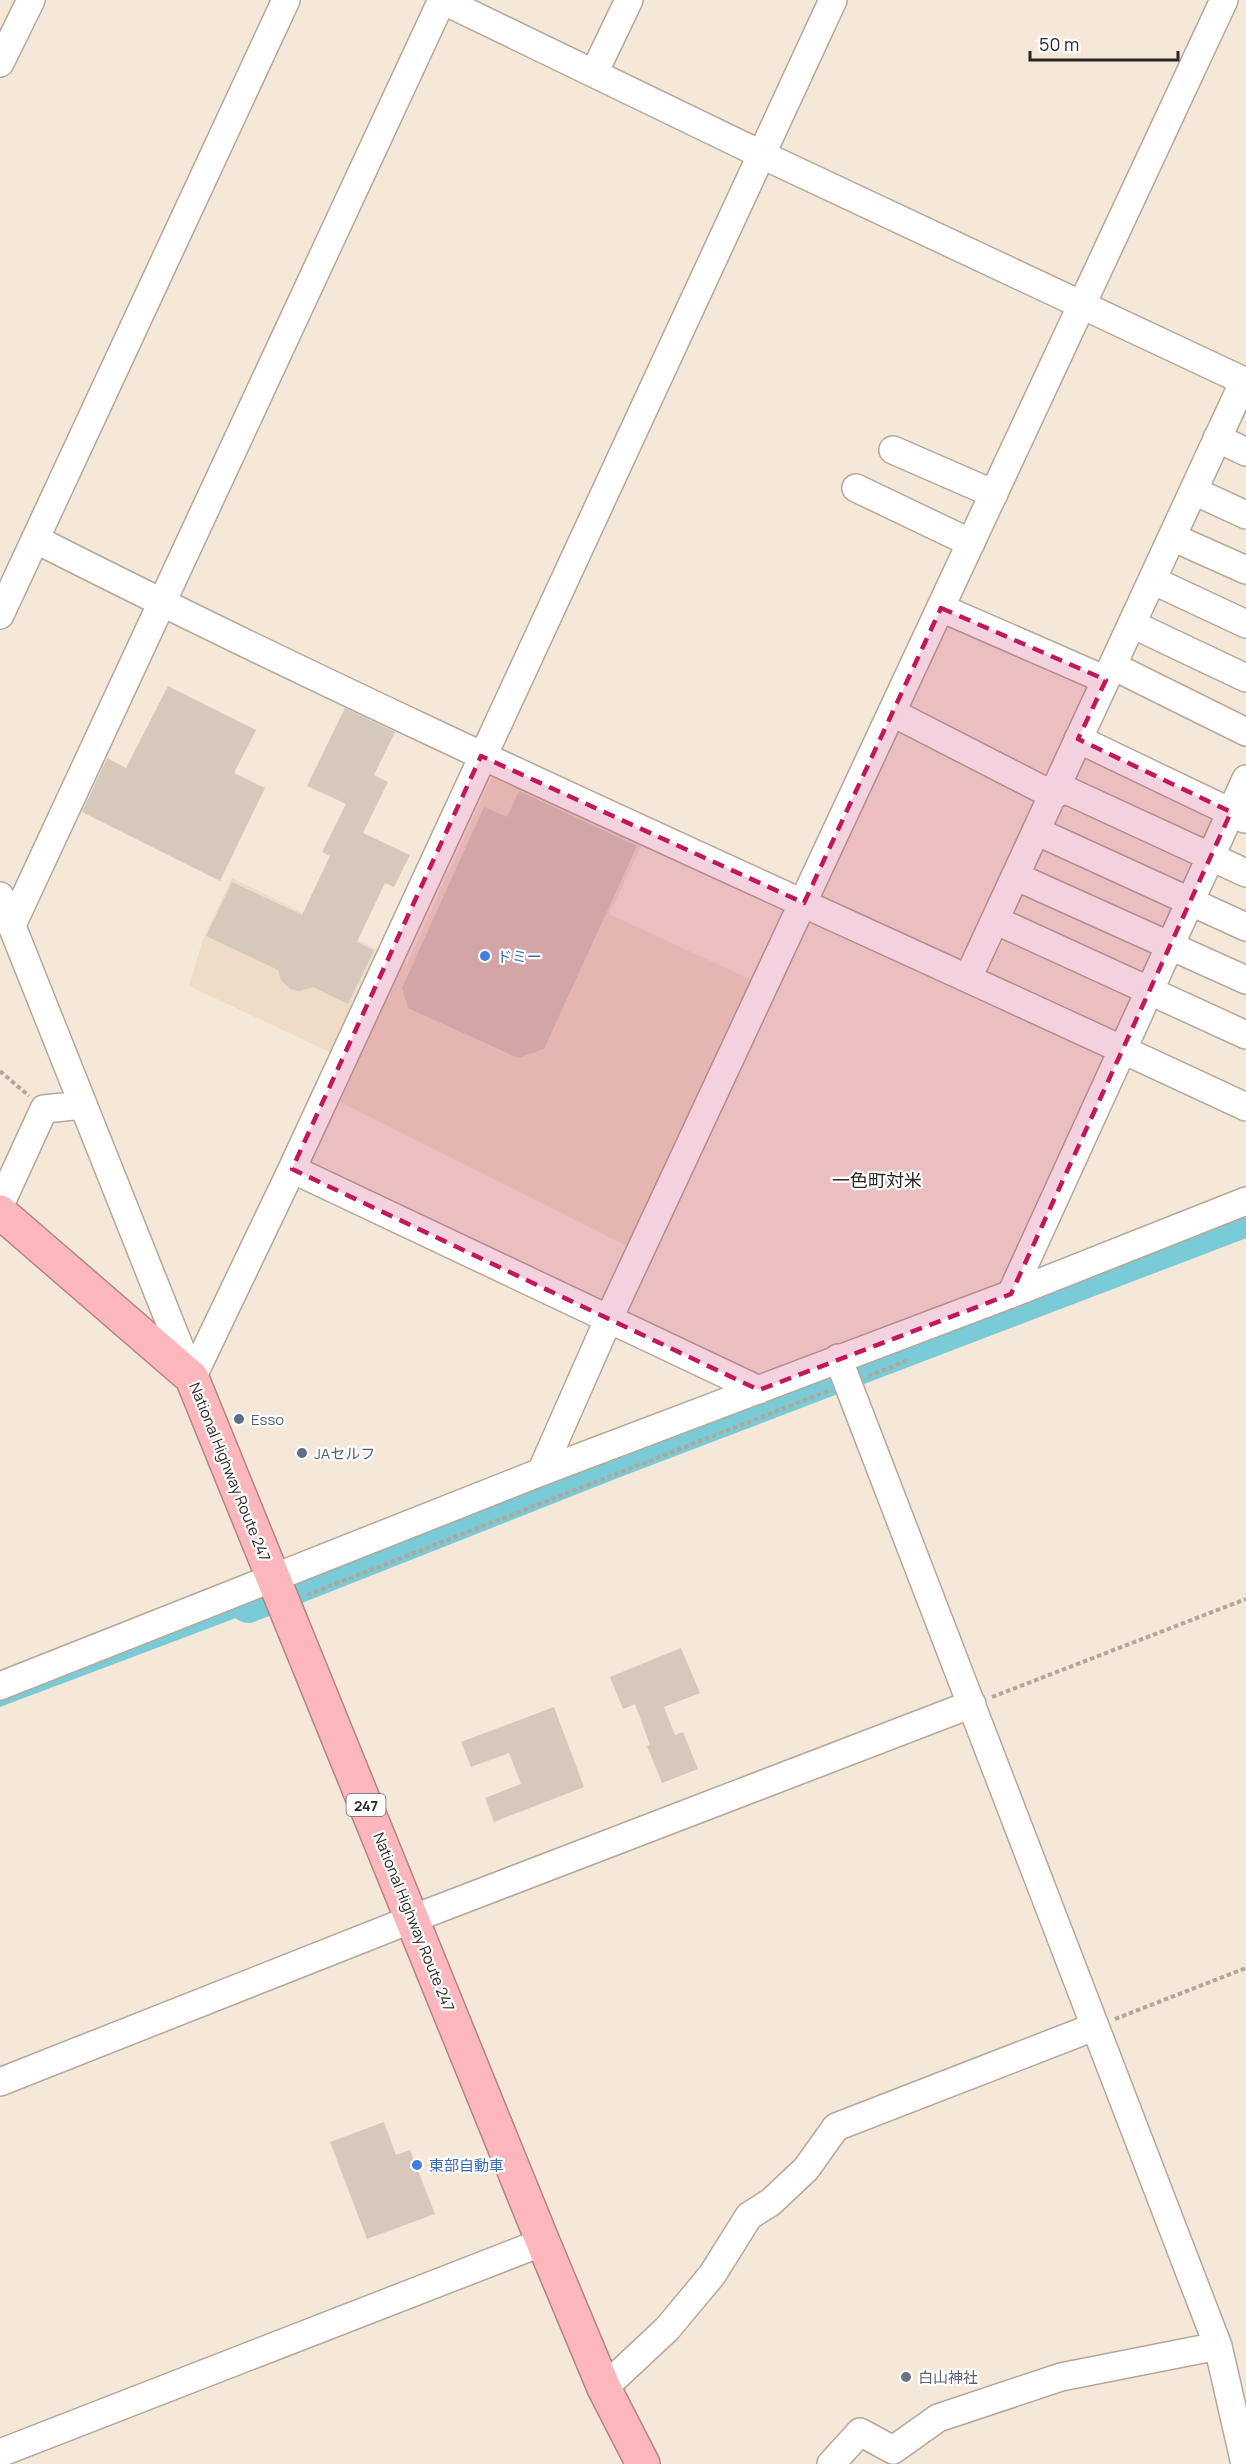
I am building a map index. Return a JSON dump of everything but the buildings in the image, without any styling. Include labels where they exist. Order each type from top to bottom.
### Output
[{"type":"highway","name":"National Highway Route 247","points":[[0,1212],[192,1378],[543,2242],[604,2388],[643,2464]]},
{"type":"street","points":[[0,63],[31,0]]},
{"type":"street","points":[[0,615],[286,0]]},
{"type":"street","points":[[12,925],[442,0],[1245,382],[968,978]]},
{"type":"street","points":[[594,73],[629,0]]},
{"type":"street","points":[[192,1378],[292,1169],[481,756],[833,0]]},
{"type":"street","points":[[542,1472],[609,1318],[1224,0]]},
{"type":"street","points":[[1217,438],[1246,452]]},
{"type":"street","points":[[893,450],[994,494]]},
{"type":"street","points":[[856,488],[971,543]]},
{"type":"street","points":[[1194,491],[1246,515]]},
{"type":"street","points":[[1172,537],[1246,570]]},
{"type":"street","points":[[35,539],[163,604],[481,756],[1246,1107]]},
{"type":"street","points":[[1152,580],[1246,624]]},
{"type":"street","points":[[941,608],[1109,673],[1246,732]]},
{"type":"street","points":[[1132,624],[1246,678]]},
{"type":"street","points":[[893,713],[1053,795],[1066,790],[1246,873]]},
{"type":"street","points":[[1078,739],[1238,816]]},
{"type":"street","points":[[1011,1294],[1121,1048],[1210,857],[1238,816],[1246,779]]},
{"type":"street","points":[[1036,831],[1246,927]]},
{"type":"street","points":[[1015,876],[1246,980]]},
{"type":"street","points":[[0,896],[192,1378]]},
{"type":"street","points":[[995,920],[1246,1035]]},
{"type":"street","points":[[0,1205],[44,1109],[83,1105]]},
{"type":"street","points":[[292,1169],[759,1390]]},
{"type":"street","points":[[0,1686],[279,1592],[542,1472],[1011,1294],[1246,1201]]},
{"type":"street","points":[[838,1358],[1218,2346],[1245,2464]]},
{"type":"street","points":[[0,2082],[413,1919],[972,1704]]},
{"type":"street","points":[[604,2388],[668,2329],[712,2275],[749,2217],[771,2202],[806,2169],[836,2127],[1094,2027]]},
{"type":"street","points":[[0,2453],[543,2242]]},
{"type":"street","points":[[831,2464],[860,2432],[893,2450],[938,2418],[1061,2377],[1218,2346]]},
{"type":"path","points":[[0,1071],[44,1109]]},
{"type":"path","points":[[279,1592],[847,1384]]},
{"type":"path","points":[[972,1704],[1246,1599]]},
{"type":"path","points":[[1094,2027],[1246,1968]]},
{"type":"highlighted area","points":[[941,608],[1106,680],[1078,739],[1231,812],[1011,1294],[759,1390],[292,1169],[481,756],[804,903]]},
{"type":"shaded area","points":[[496,768],[645,838],[609,914],[760,984],[633,1249],[340,1102],[357,1065],[189,986],[203,939],[232,878],[407,964]]},
{"type":"water","points":[[261,1593],[268,1606],[0,1707],[0,1694]]},
{"type":"waterway","points":[[248,1605],[612,1461],[1246,1219]]},
{"type":"place","name":"ドミー","points":[[485,956]]},
{"type":"place","name":"Esso","points":[[239,1419]]},
{"type":"place","name":"JAセルフ","points":[[302,1453]]},
{"type":"place","name":"東部自動車","points":[[417,2165]]},
{"type":"place","name":"白山神社","points":[[906,2377]]},
{"type":"district","name":"一色町対米","points":[[877,1180]]}]
